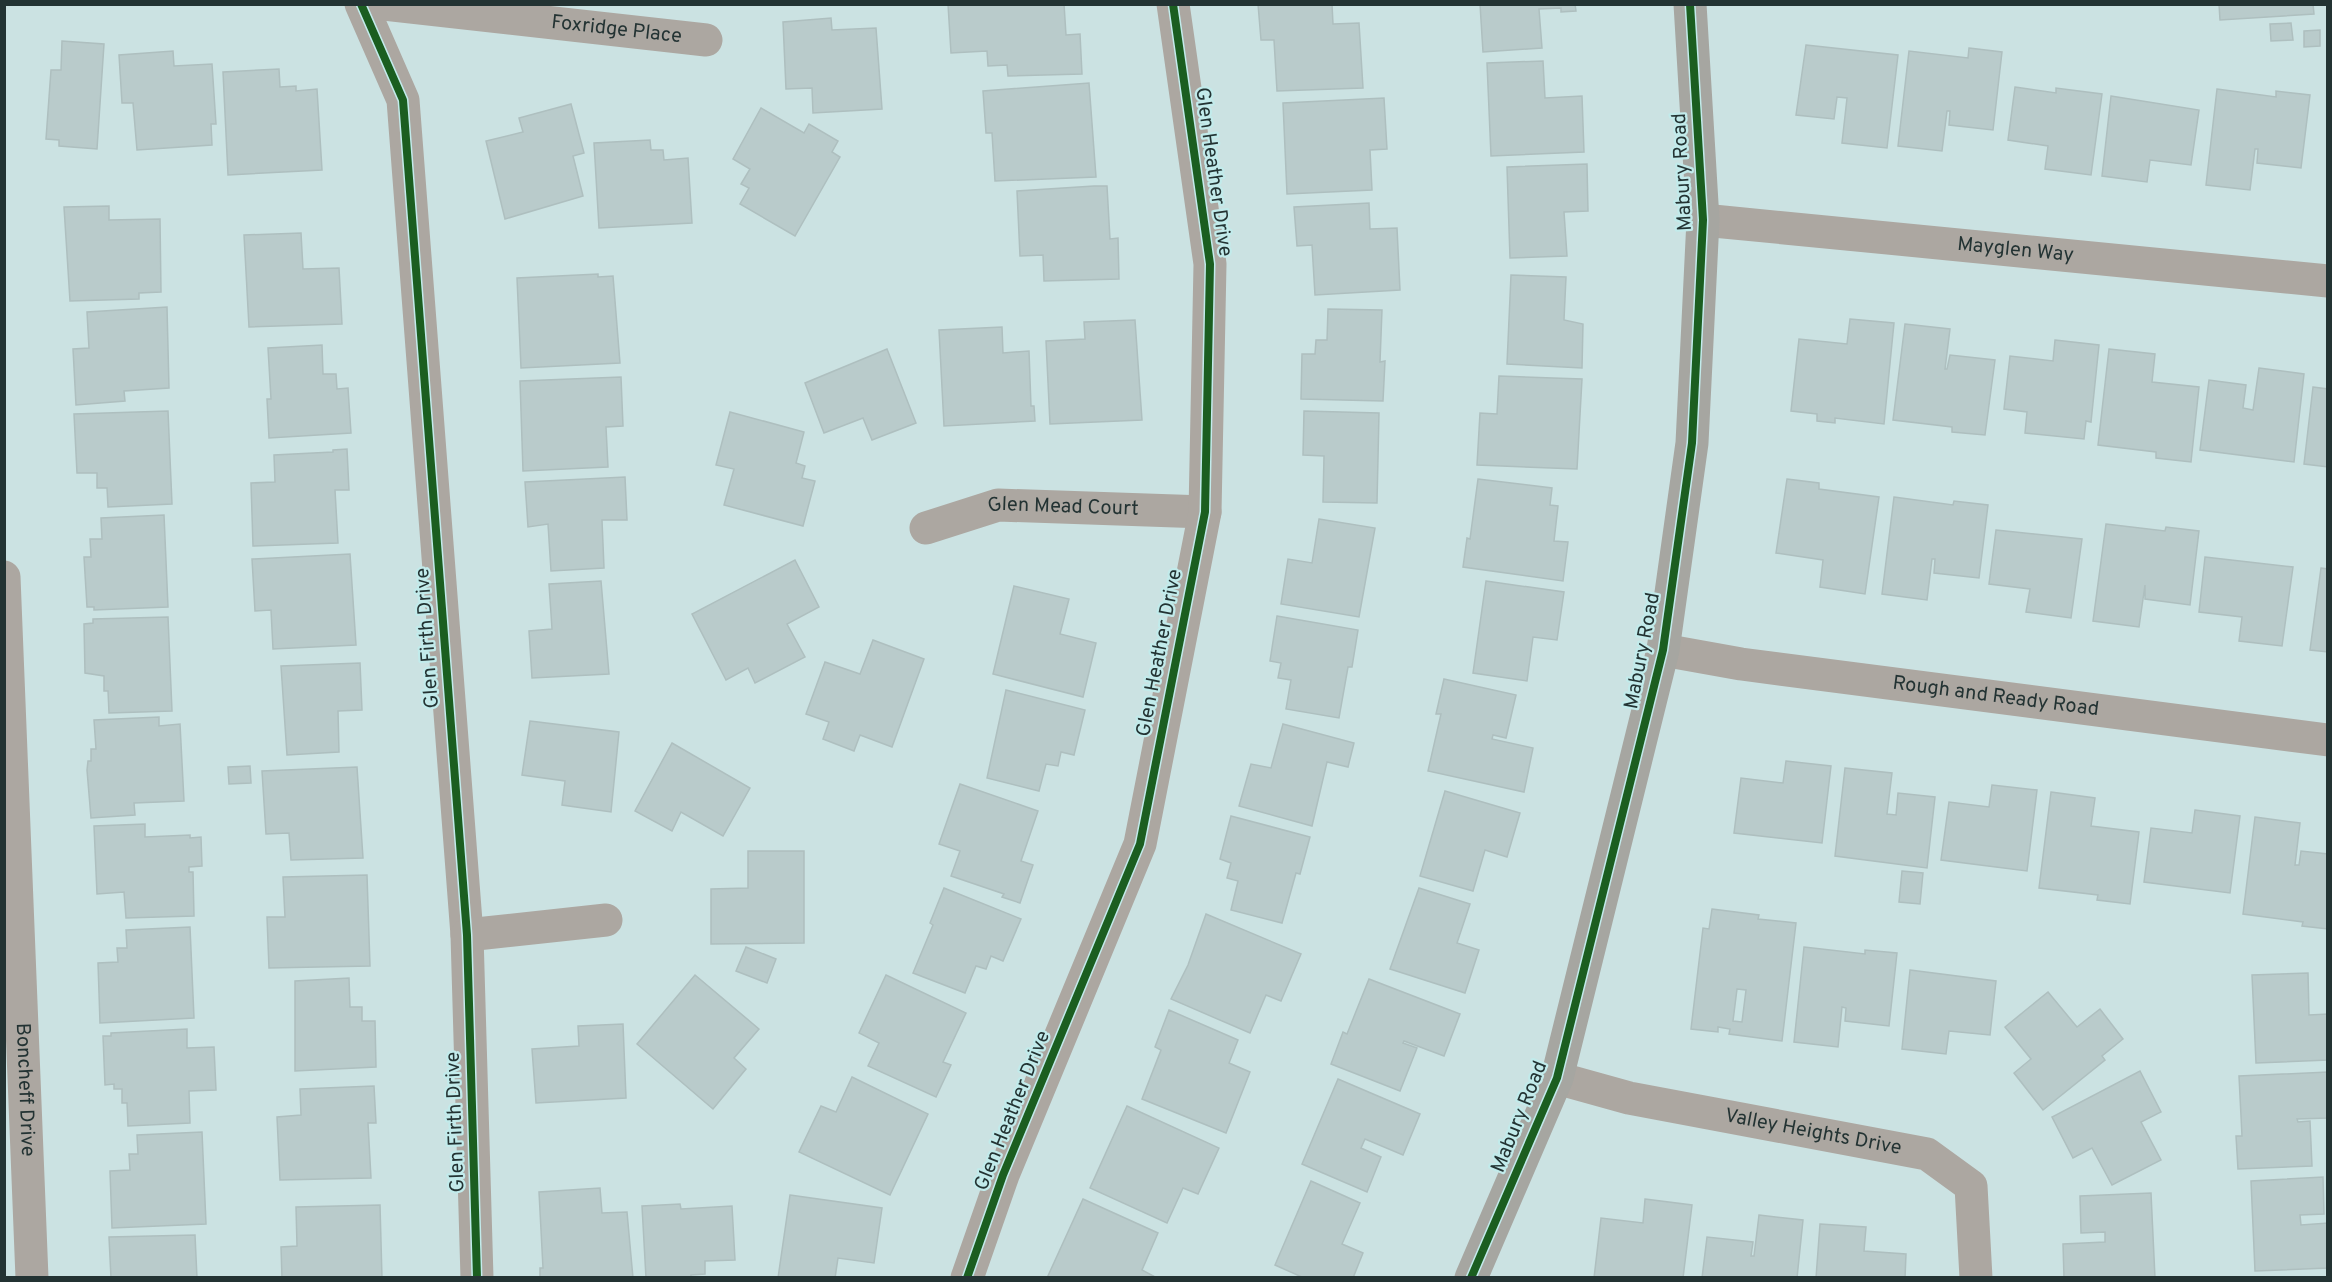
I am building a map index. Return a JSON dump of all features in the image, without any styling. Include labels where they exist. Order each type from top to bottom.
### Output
[{"type":"main road","name":"Mabury Road","points":[[1471,1278],[1557,1078],[1664,650],[1692,443],[1703,220],[1690,4]]},
{"type":"street","name":"Glen Firth Drive","points":[[361,4],[403,100],[467,935],[477,1278]]},
{"type":"street","name":"Foxridge Place","points":[[384,4],[706,40]]},
{"type":"street","name":"Glen Heather Drive","points":[[967,1278],[1003,1175],[1140,844],[1205,512],[1210,264],[1173,4]]},
{"type":"street","name":"Mayglen Way","points":[[1703,220],[2328,281]]},
{"type":"street","name":"Glen Mead Court","points":[[926,528],[998,504],[1205,512]]},
{"type":"street","name":"Boncheff Drive","points":[[4,577],[32,1278]]},
{"type":"street","name":"Rough and Ready Road","points":[[1664,650],[1741,664],[2328,740]]},
{"type":"street","points":[[467,935],[606,920]]},
{"type":"street","name":"Valley Heights Drive","points":[[1557,1078],[1629,1098],[1927,1154],[1971,1186],[1976,1278]]},
{"type":"building","points":[[948,4],[1064,4],[1066,35],[1080,34],[1082,74],[1008,76],[1007,65],[988,66],[987,51],[951,53]]},
{"type":"building","points":[[1258,4],[1332,4],[1333,24],[1359,23],[1363,88],[1277,91],[1274,40],[1261,40]]},
{"type":"building","points":[[1480,4],[1575,4],[1576,11],[1561,12],[1561,8],[1539,9],[1542,48],[1483,52]]},
{"type":"building","points":[[2219,4],[2313,4],[2314,14],[2220,20]]},
{"type":"building","points":[[831,18],[832,30],[876,28],[882,109],[813,113],[812,88],[786,89],[783,22]]},
{"type":"building","points":[[2291,23],[2293,40],[2271,41],[2270,24]]},
{"type":"building","points":[[2320,30],[2320,46],[2304,47],[2304,31]]},
{"type":"building","points":[[62,41],[104,44],[97,149],[59,146],[59,140],[46,139],[51,70],[61,70]]},
{"type":"building","points":[[1806,45],[1898,55],[1887,148],[1842,143],[1847,98],[1837,97],[1834,119],[1796,115]]},
{"type":"building","points":[[1969,48],[2002,52],[1993,130],[1949,125],[1950,111],[1947,111],[1942,151],[1898,146],[1909,51],[1968,58]]},
{"type":"building","points":[[173,51],[174,66],[212,64],[216,124],[211,124],[212,145],[137,150],[133,103],[122,103],[119,55]]},
{"type":"building","points":[[1543,61],[1545,98],[1582,96],[1584,152],[1491,156],[1487,63]]},
{"type":"building","points":[[279,69],[280,87],[296,86],[296,91],[317,89],[322,170],[228,175],[223,72]]},
{"type":"building","points":[[1089,83],[1096,177],[995,181],[992,133],[986,133],[983,91]]},
{"type":"building","points":[[2015,87],[2056,93],[2056,88],[2102,94],[2091,175],[2045,169],[2048,146],[2008,140]]},
{"type":"building","points":[[2217,89],[2276,97],[2276,91],[2310,95],[2301,168],[2257,163],[2258,149],[2255,149],[2250,190],[2206,185]]},
{"type":"building","points":[[2111,96],[2199,110],[2191,165],[2150,160],[2147,182],[2102,176]]},
{"type":"building","points":[[1384,98],[1387,149],[1370,150],[1372,190],[1287,194],[1283,103]]},
{"type":"building","points":[[571,104],[584,153],[573,156],[583,196],[505,219],[486,141],[523,132],[519,118]]},
{"type":"building","points":[[761,108],[804,133],[809,124],[838,141],[832,152],[840,157],[795,236],[740,204],[749,188],[741,184],[750,169],[733,159]]},
{"type":"building","points":[[650,140],[651,150],[663,150],[664,160],[688,158],[692,223],[599,228],[594,143]]},
{"type":"building","points":[[1587,164],[1588,211],[1564,212],[1567,256],[1510,258],[1507,167]]},
{"type":"building","points":[[1107,186],[1110,239],[1118,238],[1119,279],[1044,281],[1043,255],[1020,256],[1017,191]]},
{"type":"building","points":[[1369,203],[1370,229],[1397,228],[1400,290],[1315,295],[1312,245],[1297,246],[1294,207]]},
{"type":"building","points":[[109,206],[109,220],[160,219],[161,292],[139,293],[139,299],[70,301],[64,207]]},
{"type":"building","points":[[301,233],[303,269],[339,268],[342,324],[249,327],[244,235]]},
{"type":"building","points":[[598,274],[598,277],[613,276],[620,363],[521,368],[517,278]]},
{"type":"building","points":[[1511,275],[1566,277],[1564,320],[1583,324],[1582,368],[1507,364]]},
{"type":"building","points":[[167,307],[169,388],[124,391],[125,401],[76,405],[73,349],[89,348],[87,312]]},
{"type":"building","points":[[1328,309],[1382,310],[1380,362],[1385,361],[1383,401],[1301,399],[1302,354],[1315,354],[1316,340],[1327,340]]},
{"type":"building","points":[[1850,319],[1894,323],[1884,424],[1835,418],[1835,423],[1817,421],[1817,414],[1791,411],[1799,339],[1847,344]]},
{"type":"building","points":[[1135,320],[1142,420],[1050,424],[1046,341],[1085,339],[1084,322]]},
{"type":"building","points":[[1905,324],[1950,329],[1945,369],[1947,369],[1950,355],[1995,360],[1985,435],[1952,432],[1952,427],[1893,420]]},
{"type":"building","points":[[1002,327],[1003,353],[1029,351],[1031,406],[1034,406],[1035,421],[944,426],[939,330]]},
{"type":"building","points":[[2055,340],[2099,345],[2091,422],[2086,421],[2084,439],[2025,433],[2027,412],[2004,409],[2010,356],[2053,361]]},
{"type":"building","points":[[322,345],[323,374],[336,374],[337,389],[348,388],[351,433],[269,438],[267,399],[271,399],[268,348]]},
{"type":"building","points":[[887,349],[916,423],[872,440],[863,418],[824,433],[805,383]]},
{"type":"building","points":[[2109,349],[2155,354],[2152,382],[2199,387],[2191,462],[2156,458],[2156,452],[2098,445]]},
{"type":"building","points":[[2259,368],[2304,374],[2294,462],[2200,450],[2209,380],[2246,385],[2243,408],[2253,410]]},
{"type":"building","points":[[1499,376],[1582,379],[1577,469],[1477,465],[1480,413],[1497,414]]},
{"type":"building","points":[[621,377],[623,426],[606,427],[608,467],[523,471],[520,381]]},
{"type":"building","points":[[2313,387],[2328,389],[2328,467],[2304,464]]},
{"type":"building","points":[[168,411],[172,504],[108,507],[107,488],[97,488],[97,473],[77,473],[74,414]]},
{"type":"building","points":[[1304,411],[1379,413],[1377,503],[1323,502],[1324,456],[1303,455]]},
{"type":"building","points":[[730,412],[804,432],[796,463],[805,466],[802,478],[815,481],[803,526],[724,505],[734,469],[716,465]]},
{"type":"building","points":[[347,449],[349,490],[335,490],[338,543],[253,546],[251,483],[275,482],[274,455],[333,452],[333,450]]},
{"type":"building","points":[[625,477],[627,520],[602,520],[604,568],[551,571],[548,524],[528,527],[525,482]]},
{"type":"building","points":[[1478,479],[1552,488],[1550,505],[1558,506],[1554,541],[1568,542],[1563,581],[1463,567],[1467,538],[1470,539]]},
{"type":"building","points":[[1787,479],[1819,483],[1819,489],[1879,497],[1865,594],[1820,587],[1823,560],[1776,553]]},
{"type":"building","points":[[1894,497],[1953,505],[1954,501],[1988,505],[1979,578],[1934,573],[1935,559],[1932,559],[1927,600],[1882,594]]},
{"type":"building","points":[[164,515],[168,607],[94,610],[94,607],[87,607],[84,557],[91,557],[90,539],[102,539],[101,518]]},
{"type":"building","points":[[1319,519],[1375,528],[1359,617],[1281,604],[1288,559],[1312,563]]},
{"type":"building","points":[[2106,524],[2165,531],[2166,527],[2199,531],[2190,605],[2145,599],[2145,585],[2139,627],[2093,621]]},
{"type":"building","points":[[1996,530],[2082,539],[2071,618],[2026,612],[2030,589],[1989,584]]},
{"type":"building","points":[[350,554],[356,645],[273,649],[271,610],[255,611],[252,559]]},
{"type":"building","points":[[2205,557],[2293,567],[2282,646],[2239,641],[2242,617],[2199,612]]},
{"type":"building","points":[[795,560],[819,607],[787,624],[805,657],[755,683],[748,668],[726,680],[692,614]]},
{"type":"building","points":[[2321,568],[2328,569],[2328,652],[2310,650]]},
{"type":"building","points":[[601,581],[609,674],[532,678],[529,631],[552,629],[549,584]]},
{"type":"building","points":[[1486,581],[1564,592],[1557,640],[1533,637],[1527,681],[1473,673]]},
{"type":"building","points":[[1014,586],[1069,599],[1060,634],[1096,643],[1083,697],[993,674]]},
{"type":"building","points":[[1277,616],[1358,630],[1352,667],[1348,667],[1339,718],[1286,709],[1291,680],[1278,678],[1281,663],[1270,661]]},
{"type":"building","points":[[168,617],[172,711],[109,713],[108,691],[104,691],[104,676],[85,673],[84,624],[93,623],[93,619]]},
{"type":"building","points":[[873,640],[924,659],[892,747],[860,735],[854,751],[823,739],[829,722],[806,714],[825,662],[860,674]]},
{"type":"building","points":[[360,663],[362,710],[338,711],[339,752],[287,755],[281,666]]},
{"type":"building","points":[[1444,679],[1516,695],[1506,738],[1493,735],[1492,739],[1533,748],[1524,792],[1428,771],[1441,714],[1436,714]]},
{"type":"building","points":[[1006,690],[1085,710],[1074,755],[1061,752],[1058,766],[1046,764],[1039,791],[987,778]]},
{"type":"building","points":[[159,717],[159,726],[180,724],[184,801],[134,803],[135,815],[91,818],[87,770],[88,761],[91,761],[91,749],[96,749],[94,720]]},
{"type":"building","points":[[530,721],[619,732],[611,812],[562,805],[565,781],[522,775]]},
{"type":"building","points":[[1283,724],[1354,743],[1348,767],[1327,762],[1312,826],[1239,806],[1251,764],[1271,768]]},
{"type":"building","points":[[672,743],[750,788],[723,836],[681,812],[672,831],[635,811]]},
{"type":"building","points":[[1786,761],[1831,766],[1822,843],[1734,833],[1741,778],[1783,783]]},
{"type":"building","points":[[250,766],[251,783],[229,784],[228,767]]},
{"type":"building","points":[[357,767],[363,858],[291,860],[289,833],[266,834],[262,771]]},
{"type":"building","points":[[1845,768],[1892,773],[1887,814],[1896,815],[1898,793],[1935,797],[1927,868],[1835,856]]},
{"type":"building","points":[[960,784],[1038,811],[1021,861],[1033,865],[1020,903],[1002,897],[1004,894],[951,876],[960,851],[939,844]]},
{"type":"building","points":[[1992,785],[2037,790],[2027,871],[1941,860],[1949,802],[1989,807]]},
{"type":"building","points":[[1445,791],[1520,813],[1507,857],[1485,850],[1473,891],[1420,876]]},
{"type":"building","points":[[2051,792],[2095,798],[2091,826],[2139,832],[2130,904],[2097,900],[2098,895],[2039,888]]},
{"type":"building","points":[[2195,810],[2240,816],[2230,893],[2144,882],[2151,828],[2192,833]]},
{"type":"building","points":[[1231,816],[1310,837],[1300,874],[1296,873],[1282,923],[1231,910],[1238,881],[1227,878],[1231,863],[1220,859]]},
{"type":"building","points":[[2255,817],[2300,823],[2295,865],[2299,865],[2301,851],[2328,854],[2328,929],[2302,926],[2303,922],[2243,914]]},
{"type":"building","points":[[145,824],[145,837],[190,835],[190,838],[201,837],[202,866],[189,867],[189,872],[193,872],[194,916],[126,918],[124,892],[97,894],[94,826]]},
{"type":"building","points":[[748,851],[804,851],[804,943],[711,944],[711,889],[748,888]]},
{"type":"building","points":[[1902,871],[1923,873],[1920,904],[1899,902]]},
{"type":"building","points":[[367,875],[370,966],[269,968],[267,917],[285,917],[283,877]]},
{"type":"building","points":[[944,888],[1021,919],[1003,961],[991,956],[986,969],[976,966],[965,993],[913,973],[933,925],[930,923]]},
{"type":"building","points":[[1419,888],[1470,904],[1457,943],[1479,950],[1465,993],[1390,969]]},
{"type":"building","points":[[1712,909],[1759,915],[1758,919],[1796,923],[1782,1041],[1729,1034],[1730,1029],[1718,1027],[1718,1032],[1691,1029],[1703,928],[1709,929]],"holes":[[[1737,989],[1746,990],[1742,1022],[1733,1021]]]},
{"type":"building","points":[[1206,914],[1301,954],[1281,1001],[1266,995],[1250,1033],[1171,999],[1188,965]]},
{"type":"building","points":[[190,927],[194,1018],[100,1023],[98,963],[118,962],[117,948],[127,948],[126,930]]},
{"type":"building","points":[[746,947],[776,959],[767,983],[736,971]]},
{"type":"building","points":[[1804,947],[1865,954],[1865,950],[1897,953],[1889,1026],[1845,1021],[1846,1008],[1842,1007],[1838,1047],[1794,1042]]},
{"type":"building","points":[[1910,970],[1996,981],[1990,1035],[1949,1031],[1946,1054],[1902,1049]]},
{"type":"building","points":[[2308,973],[2309,1015],[2328,1014],[2328,1060],[2256,1063],[2252,975]]},
{"type":"building","points":[[695,975],[759,1029],[734,1058],[746,1069],[713,1109],[637,1044]]},
{"type":"building","points":[[886,975],[966,1013],[943,1062],[951,1065],[936,1097],[868,1066],[879,1043],[859,1033]]},
{"type":"building","points":[[349,978],[350,1007],[362,1007],[362,1021],[375,1021],[376,1067],[295,1071],[295,981]]},
{"type":"building","points":[[1369,979],[1460,1014],[1444,1056],[1404,1041],[1403,1043],[1417,1048],[1400,1091],[1331,1064],[1343,1032],[1347,1034]]},
{"type":"building","points":[[2048,992],[2077,1027],[2100,1009],[2123,1039],[2102,1056],[2105,1060],[2043,1110],[2014,1073],[2031,1059],[2005,1027]]},
{"type":"building","points":[[1169,1010],[1238,1040],[1229,1063],[1250,1072],[1226,1133],[1142,1099],[1161,1050],[1155,1047]]},
{"type":"building","points":[[623,1024],[626,1098],[536,1103],[532,1049],[579,1046],[578,1026]]},
{"type":"building","points":[[187,1029],[187,1048],[214,1047],[216,1090],[189,1091],[190,1123],[128,1126],[127,1103],[122,1103],[122,1089],[114,1089],[114,1084],[105,1085],[103,1036],[111,1036],[111,1033]]},
{"type":"building","points":[[2140,1071],[2161,1112],[2141,1122],[2161,1160],[2112,1185],[2092,1148],[2073,1158],[2052,1117]]},
{"type":"building","points":[[2328,1072],[2328,1118],[2297,1119],[2298,1122],[2310,1121],[2312,1166],[2238,1169],[2236,1136],[2242,1136],[2239,1076]]},
{"type":"building","points":[[852,1077],[928,1114],[890,1195],[799,1152],[821,1106],[836,1112]]},
{"type":"building","points":[[1338,1079],[1420,1114],[1403,1155],[1365,1139],[1361,1148],[1381,1157],[1367,1192],[1302,1164]]},
{"type":"building","points":[[374,1086],[376,1123],[368,1123],[371,1178],[280,1180],[277,1117],[301,1115],[300,1089]]},
{"type":"building","points":[[1127,1106],[1219,1148],[1198,1194],[1183,1188],[1167,1223],[1090,1188]]},
{"type":"building","points":[[202,1132],[206,1224],[112,1228],[110,1171],[130,1170],[129,1154],[138,1154],[137,1135]]},
{"type":"building","points":[[2323,1177],[2324,1214],[2300,1215],[2301,1225],[2328,1223],[2328,1268],[2255,1271],[2251,1181]]},
{"type":"building","points":[[1311,1181],[1360,1203],[1342,1244],[1363,1253],[1353,1278],[1304,1278],[1275,1265]]},
{"type":"building","points":[[600,1188],[602,1213],[627,1212],[633,1278],[540,1278],[540,1268],[543,1268],[539,1192]]},
{"type":"building","points":[[2151,1193],[2155,1278],[2064,1278],[2063,1244],[2105,1242],[2105,1232],[2081,1233],[2080,1196]]},
{"type":"building","points":[[790,1195],[882,1208],[874,1263],[838,1258],[835,1278],[778,1278]]},
{"type":"building","points":[[1083,1199],[1158,1233],[1142,1270],[1157,1278],[1047,1278]]},
{"type":"building","points":[[1645,1199],[1692,1205],[1683,1278],[1594,1278],[1601,1218],[1643,1223]]},
{"type":"building","points":[[680,1204],[681,1209],[732,1206],[735,1260],[705,1261],[705,1274],[691,1275],[691,1278],[646,1278],[642,1206]]},
{"type":"building","points":[[380,1205],[382,1278],[282,1278],[281,1247],[297,1246],[296,1207]]},
{"type":"building","points":[[1759,1215],[1803,1220],[1797,1278],[1702,1278],[1707,1237],[1753,1242],[1751,1256],[1754,1256]]},
{"type":"building","points":[[1820,1224],[1866,1227],[1864,1251],[1906,1254],[1905,1278],[1816,1278]]},
{"type":"building","points":[[195,1235],[197,1278],[111,1278],[109,1237]]},
{"type":"cycle path","points":[[361,4],[403,100],[467,935],[477,1278]]},
{"type":"cycle path","points":[[967,1278],[1003,1175],[1140,844],[1205,512],[1210,264],[1173,4]]},
{"type":"cycle path","points":[[1471,1278],[1557,1078],[1663,650],[1692,443],[1703,220],[1690,4]]}]
